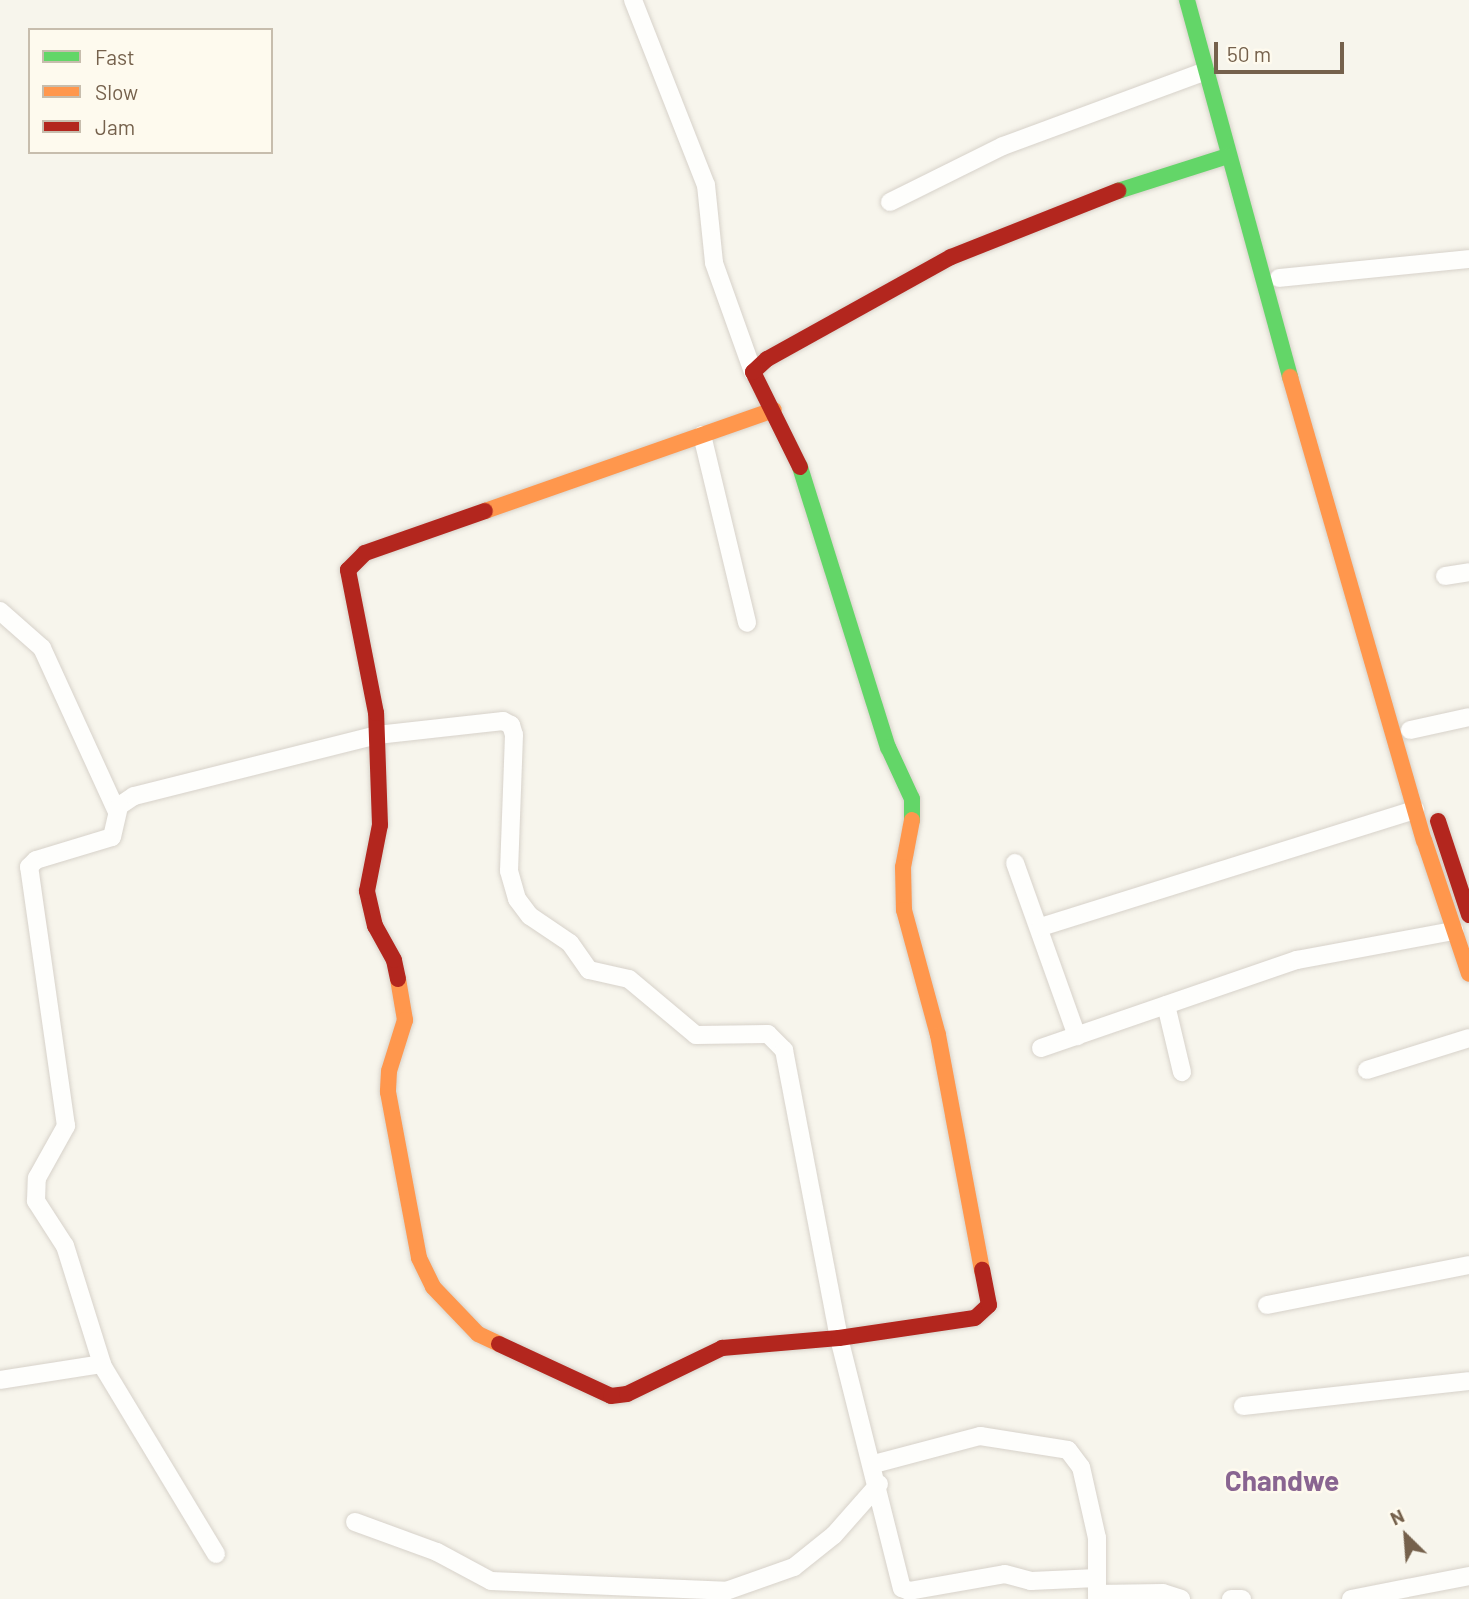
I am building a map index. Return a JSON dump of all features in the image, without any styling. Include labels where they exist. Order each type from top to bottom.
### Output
[{"type":"street","points":[[633,0],[706,185],[714,263],[753,372],[774,410],[813,497],[888,747],[912,799],[914,812],[903,867],[904,910],[938,1035],[989,1302],[986,1312],[975,1318],[839,1338],[722,1348],[627,1394],[611,1396],[478,1334],[433,1287],[419,1258],[388,1092],[389,1071],[405,1020],[404,1004],[394,960],[375,926],[367,891],[380,825],[377,735],[349,577],[351,562],[491,507],[774,410]]},
{"type":"street","points":[[1186,0],[1415,810],[1469,974]]},
{"type":"street","points":[[1192,18],[1207,6]]},
{"type":"street","points":[[890,202],[1003,146],[1206,71]]},
{"type":"street","points":[[1232,97],[1279,278],[1410,730],[1469,915]]},
{"type":"street","points":[[753,372],[767,359],[862,305],[974,247],[1125,188],[1228,156]]},
{"type":"street","points":[[1279,278],[1469,259]]},
{"type":"street","points":[[702,435],[747,623]]},
{"type":"street","points":[[1445,576],[1469,572]]},
{"type":"street","points":[[0,611],[42,648],[117,812]]},
{"type":"street","points":[[1410,730],[1469,717]]},
{"type":"street","points":[[216,1554],[102,1364],[65,1246],[43,1219],[35,1198],[37,1178],[65,1123],[29,873],[36,860],[113,837],[117,812],[123,802],[134,796],[377,735],[509,724],[514,735],[509,871],[517,899],[530,916],[570,943],[589,970],[629,979],[696,1035],[757,1032],[778,1040],[784,1050],[839,1338],[879,1484],[899,1582],[905,1590],[1005,1574],[1031,1581],[1097,1590],[1163,1593],[1181,1599]]},
{"type":"street","points":[[1041,927],[1415,810]]},
{"type":"street","points":[[1016,863],[1041,927],[1077,1036]]},
{"type":"street","points":[[1041,1048],[1297,960],[1454,932]]},
{"type":"street","points":[[1166,1006],[1182,1072]]},
{"type":"street","points":[[1367,1070],[1469,1038]]},
{"type":"street","points":[[1267,1305],[1469,1265]]},
{"type":"street","points":[[0,1380],[102,1364]]},
{"type":"street","points":[[1242,1406],[1469,1381]]},
{"type":"street","points":[[874,1464],[980,1436],[1068,1450],[1081,1467],[1098,1544],[1097,1590]]},
{"type":"street","points":[[355,1522],[437,1552],[491,1581],[726,1591],[761,1581],[805,1559],[834,1535],[879,1484]]},
{"type":"street","points":[[1350,1599],[1469,1576]]},
{"type":"street","points":[[1231,1599],[1242,1599]]},
{"type":"traffic: fast","points":[[1187,0],[1290,377]]},
{"type":"traffic: fast","points":[[1118,191],[1228,156]]},
{"type":"traffic: fast","points":[[800,467],[888,747],[912,799],[912,820]]},
{"type":"traffic: slow","points":[[1290,377],[1424,840],[1469,974]]},
{"type":"traffic: slow","points":[[485,511],[774,410]]},
{"type":"traffic: slow","points":[[912,820],[903,867],[904,910],[938,1035],[982,1270]]},
{"type":"traffic: slow","points":[[398,979],[405,1020],[389,1071],[388,1092],[419,1258],[433,1287],[478,1334],[499,1344]]},
{"type":"traffic: jam","points":[[800,467],[753,372],[767,359],[951,257],[1118,191]]},
{"type":"traffic: jam","points":[[398,979],[394,960],[375,926],[367,891],[380,825],[376,713],[348,570],[365,553],[485,511]]},
{"type":"traffic: jam","points":[[1438,821],[1469,915]]},
{"type":"traffic: jam","points":[[499,1344],[611,1396],[627,1394],[722,1348],[839,1338],[975,1318],[989,1305],[982,1270]]},
{"type":"district","name":"Chandwe","points":[[1282,1480]]}]
